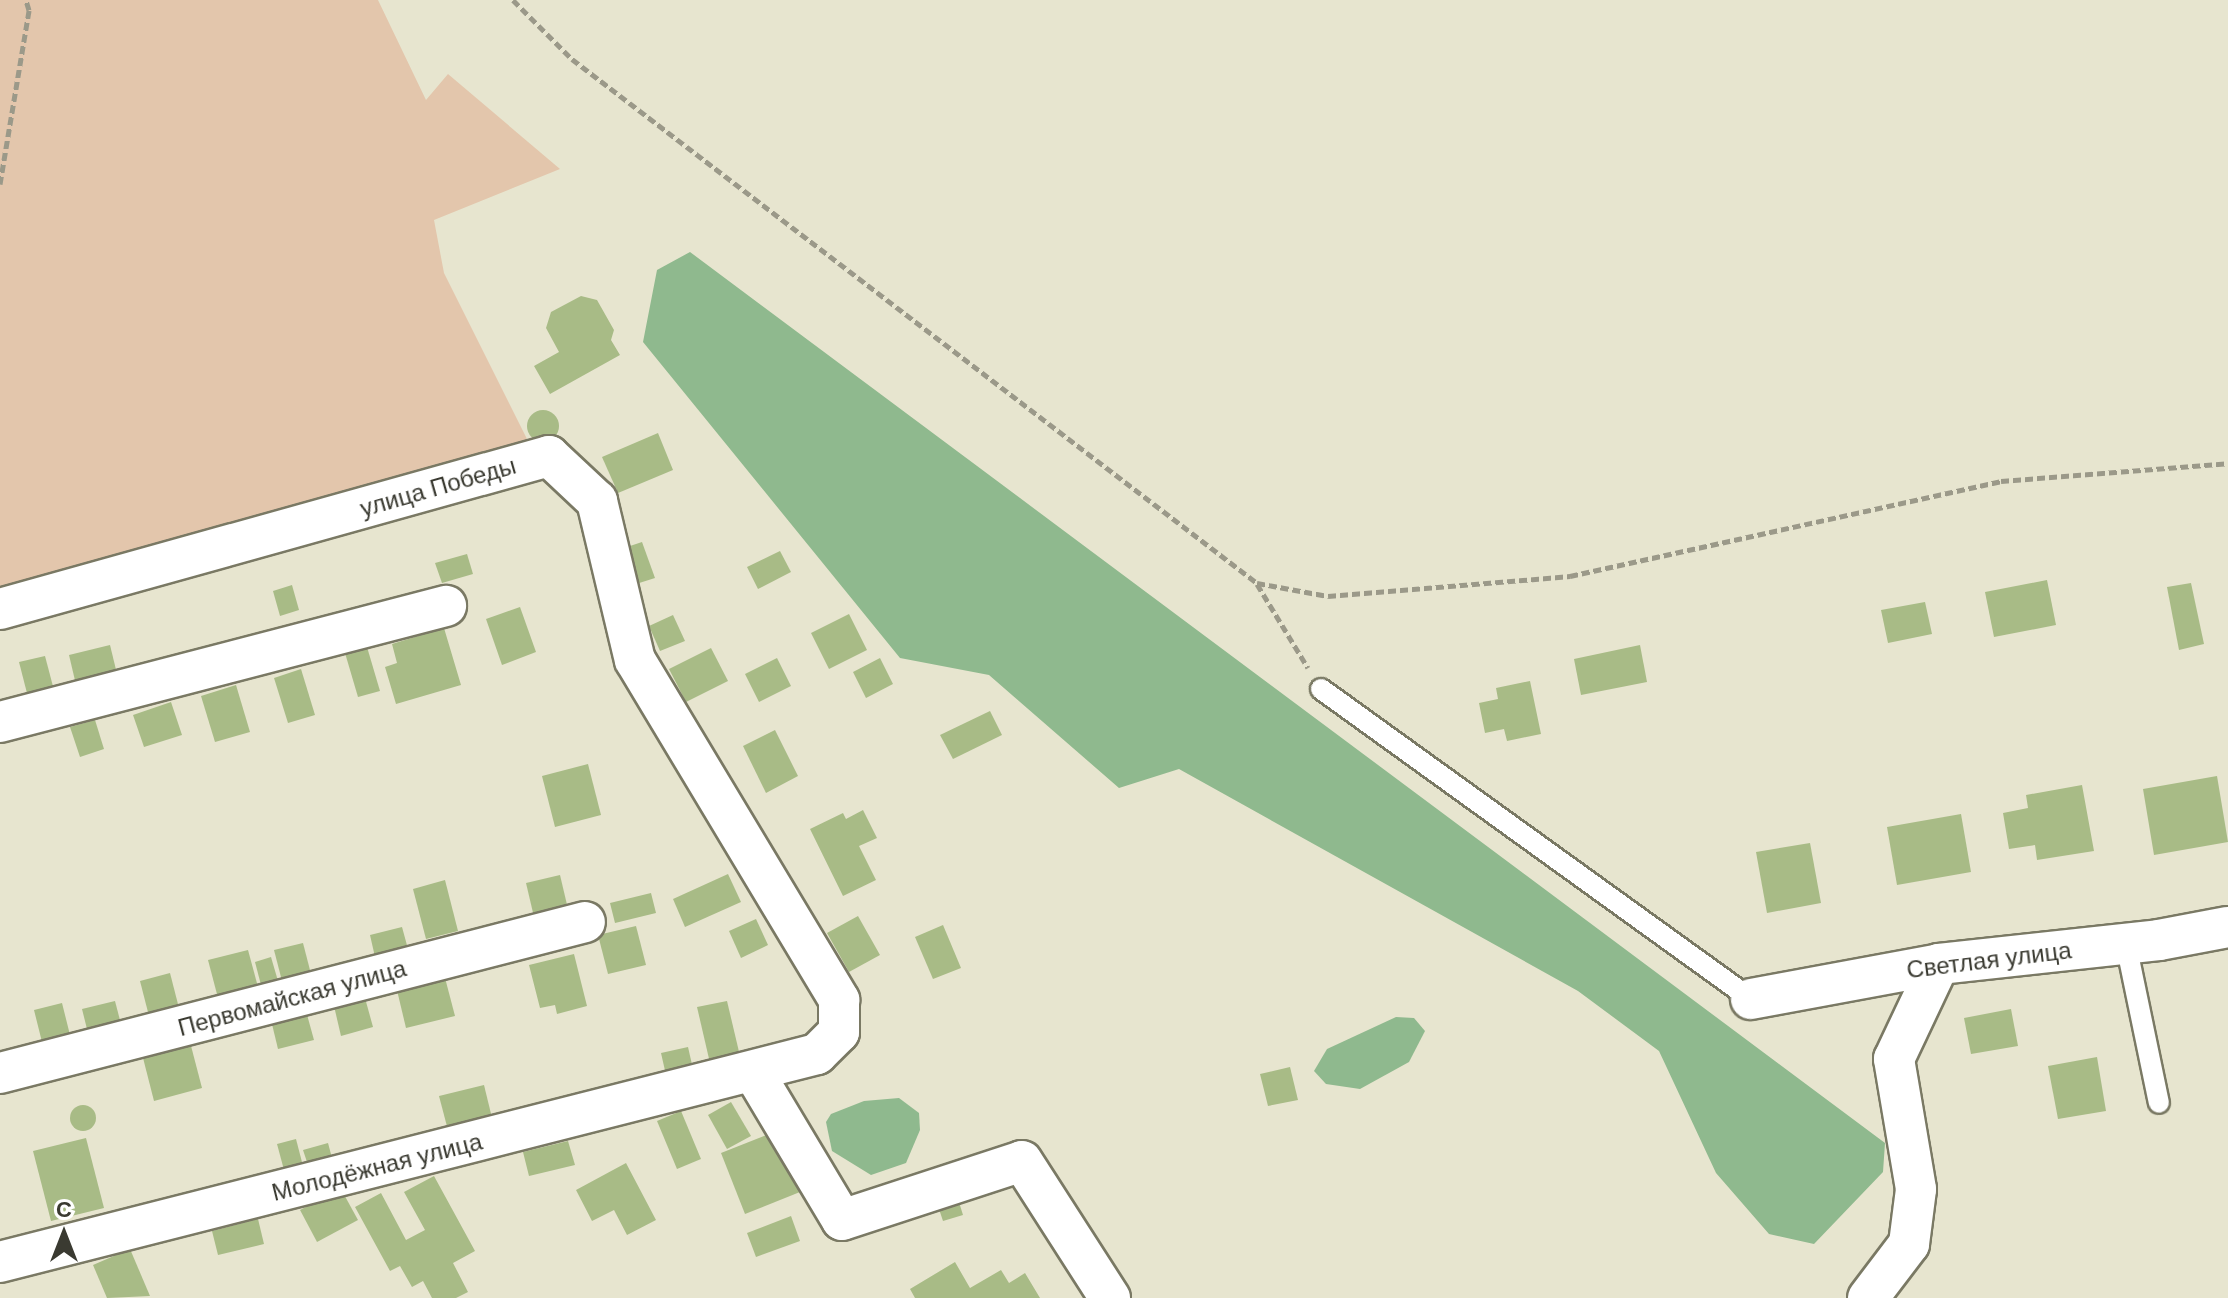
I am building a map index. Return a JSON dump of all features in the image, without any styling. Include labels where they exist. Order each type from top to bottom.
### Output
[{"type":"street","name":"улица Победы","points":[[0,609],[549,456],[597,501],[635,660],[690,756]]},
{"type":"street","points":[[0,722],[446,606]]},
{"type":"street","name":"Молодёжная улица","points":[[0,1262],[754,1073],[817,1054],[839,1032],[839,1000],[690,756]]},
{"type":"street","name":"Первомайская улица","points":[[0,1073],[585,922]]},
{"type":"street","name":"Светлая улица","points":[[1751,999],[1939,964],[2126,944],[2228,927]]},
{"type":"street","points":[[1868,1298],[1909,1244],[1916,1189],[1894,1059],[1939,964]]},
{"type":"street","points":[[754,1073],[842,1220],[1022,1161],[1110,1298]]},
{"type":"lane","points":[[1321,689],[1751,999]]},
{"type":"lane","points":[[2126,944],[2159,1103]]},
{"type":"path","points":[[0,184],[29,10],[26,0]]},
{"type":"path","points":[[513,0],[572,59],[1257,583],[1321,689]]},
{"type":"path","points":[[1257,583],[1328,596],[1570,576],[2001,481],[2228,463]]},
{"type":"shaded area","points":[[0,0],[378,0],[426,100],[448,74],[560,169],[434,220],[444,273],[536,457],[0,611]]},
{"type":"shaded area","points":[[690,252],[1885,1143],[1883,1172],[1814,1244],[1769,1234],[1716,1173],[1659,1051],[1578,991],[1179,769],[1119,788],[989,675],[900,658],[643,342],[657,270]]},
{"type":"shaded area","points":[[1396,1017],[1414,1018],[1425,1031],[1409,1062],[1360,1089],[1326,1084],[1314,1071],[1327,1049]]},
{"type":"shaded area","points":[[899,1098],[919,1113],[920,1130],[906,1163],[871,1175],[832,1151],[826,1122],[831,1114],[864,1101]]},
{"type":"building","points":[[581,296],[597,300],[614,330],[611,340],[620,355],[550,394],[534,366],[559,352],[546,328],[551,312]]},
{"type":"building","points":[[543,410],[554,415],[559,426],[554,437],[543,442],[532,437],[527,426],[532,415]]},
{"type":"building","points":[[658,433],[673,470],[618,493],[602,457]]},
{"type":"building","points":[[642,542],[655,578],[636,584],[624,548]]},
{"type":"building","points":[[780,551],[791,572],[758,589],[747,567]]},
{"type":"building","points":[[467,554],[473,574],[442,583],[435,563]]},
{"type":"building","points":[[2047,580],[2056,625],[1994,637],[1985,592]]},
{"type":"building","points":[[2191,583],[2204,644],[2179,650],[2167,587]]},
{"type":"building","points":[[292,585],[299,610],[280,616],[273,591]]},
{"type":"building","points":[[1925,602],[1932,634],[1888,643],[1881,610]]},
{"type":"building","points":[[520,607],[536,652],[502,665],[486,619]]},
{"type":"building","points":[[849,614],[867,650],[829,669],[811,633]]},
{"type":"building","points":[[673,615],[685,641],[660,651],[649,626]]},
{"type":"building","points":[[444,628],[461,685],[396,704],[385,667],[397,663],[392,644]]},
{"type":"building","points":[[110,645],[118,678],[77,689],[69,655]]},
{"type":"building","points":[[1640,645],[1647,682],[1581,695],[1574,659]]},
{"type":"building","points":[[367,647],[380,691],[358,697],[345,653]]},
{"type":"building","points":[[711,648],[728,681],[686,702],[669,669]]},
{"type":"building","points":[[45,656],[55,694],[29,701],[19,662]]},
{"type":"building","points":[[777,658],[791,686],[759,702],[745,674]]},
{"type":"building","points":[[880,658],[893,684],[866,698],[853,672]]},
{"type":"building","points":[[301,669],[315,715],[288,723],[274,678]]},
{"type":"building","points":[[1530,681],[1541,734],[1507,741],[1504,729],[1485,733],[1479,703],[1498,699],[1496,688]]},
{"type":"building","points":[[236,685],[250,732],[215,742],[201,696]]},
{"type":"building","points":[[171,702],[182,735],[144,747],[133,715]]},
{"type":"building","points":[[990,711],[1002,735],[953,759],[940,735]]},
{"type":"building","points":[[95,720],[104,749],[80,757],[70,727]]},
{"type":"building","points":[[775,730],[798,776],[766,793],[743,746]]},
{"type":"building","points":[[588,764],[601,815],[555,827],[542,776]]},
{"type":"building","points":[[2217,776],[2228,842],[2154,855],[2143,789]]},
{"type":"building","points":[[2082,785],[2094,851],[2037,860],[2035,845],[2009,849],[2003,813],[2028,808],[2026,795]]},
{"type":"building","points":[[863,810],[877,838],[859,846],[876,880],[843,896],[810,829],[843,813],[846,819]]},
{"type":"building","points":[[1961,814],[1971,872],[1897,885],[1887,827]]},
{"type":"building","points":[[1810,843],[1821,903],[1767,913],[1756,852]]},
{"type":"building","points":[[728,874],[741,902],[685,927],[673,899]]},
{"type":"building","points":[[560,875],[568,909],[534,917],[526,883]]},
{"type":"building","points":[[445,880],[458,931],[426,939],[413,889]]},
{"type":"building","points":[[651,893],[656,913],[615,923],[610,903]]},
{"type":"building","points":[[858,916],[880,955],[849,972],[827,933]]},
{"type":"building","points":[[756,919],[768,945],[741,958],[729,931]]},
{"type":"building","points":[[943,925],[961,968],[933,979],[915,937]]},
{"type":"building","points":[[636,926],[646,965],[608,974],[598,935]]},
{"type":"building","points":[[402,927],[408,949],[375,957],[370,935]]},
{"type":"building","points":[[303,943],[311,974],[282,981],[274,950]]},
{"type":"building","points":[[248,950],[258,987],[218,998],[208,960]]},
{"type":"building","points":[[574,954],[587,1006],[557,1014],[555,1005],[540,1008],[529,965]]},
{"type":"building","points":[[271,957],[278,981],[261,985],[255,962]]},
{"type":"building","points":[[170,973],[180,1012],[150,1020],[140,981]]},
{"type":"building","points":[[444,974],[455,1016],[406,1028],[396,986]]},
{"type":"building","points":[[365,998],[373,1027],[341,1036],[334,1006]]},
{"type":"building","points":[[115,1001],[121,1024],[88,1033],[82,1009]]},
{"type":"building","points":[[727,1001],[740,1056],[710,1063],[697,1007]]},
{"type":"building","points":[[62,1003],[71,1039],[43,1046],[34,1010]]},
{"type":"building","points":[[2011,1009],[2018,1046],[1971,1054],[1964,1018]]},
{"type":"building","points":[[306,1011],[314,1040],[278,1049],[271,1020]]},
{"type":"building","points":[[190,1042],[202,1088],[154,1101],[142,1054]]},
{"type":"building","points":[[688,1047],[693,1069],[666,1075],[661,1053]]},
{"type":"building","points":[[2097,1057],[2106,1111],[2058,1119],[2048,1066]]},
{"type":"building","points":[[1290,1067],[1298,1100],[1268,1106],[1260,1074]]},
{"type":"building","points":[[484,1085],[493,1122],[449,1134],[439,1096]]},
{"type":"building","points":[[731,1102],[751,1136],[727,1149],[708,1115]]},
{"type":"building","points":[[83,1105],[92,1109],[96,1118],[92,1127],[83,1131],[74,1127],[70,1118],[74,1109]]},
{"type":"building","points":[[681,1111],[701,1159],[677,1169],[657,1121]]},
{"type":"building","points":[[782,1129],[805,1190],[745,1214],[721,1153]]},
{"type":"building","points":[[86,1138],[104,1208],[51,1221],[33,1151]]},
{"type":"building","points":[[296,1139],[303,1166],[284,1170],[277,1144]]},
{"type":"building","points":[[568,1141],[575,1165],[529,1176],[523,1152]]},
{"type":"building","points":[[328,1143],[332,1158],[308,1165],[303,1150]]},
{"type":"building","points":[[626,1163],[656,1220],[627,1235],[614,1210],[592,1221],[576,1190]]},
{"type":"building","points":[[434,1176],[475,1251],[453,1263],[468,1292],[456,1298],[432,1298],[423,1281],[412,1287],[400,1266],[390,1271],[355,1207],[381,1193],[406,1240],[425,1230],[404,1192]]},
{"type":"building","points":[[341,1189],[358,1220],[317,1242],[300,1210]]},
{"type":"building","points":[[957,1196],[963,1215],[943,1221],[937,1203]]},
{"type":"building","points":[[791,1216],[800,1241],[756,1257],[747,1233]]},
{"type":"building","points":[[258,1219],[264,1244],[218,1255],[212,1231]]},
{"type":"building","points":[[130,1249],[150,1296],[107,1298],[93,1265]]},
{"type":"building","points":[[955,1262],[970,1288],[1001,1270],[1009,1283],[1025,1273],[1040,1298],[915,1298],[910,1289]]}]
